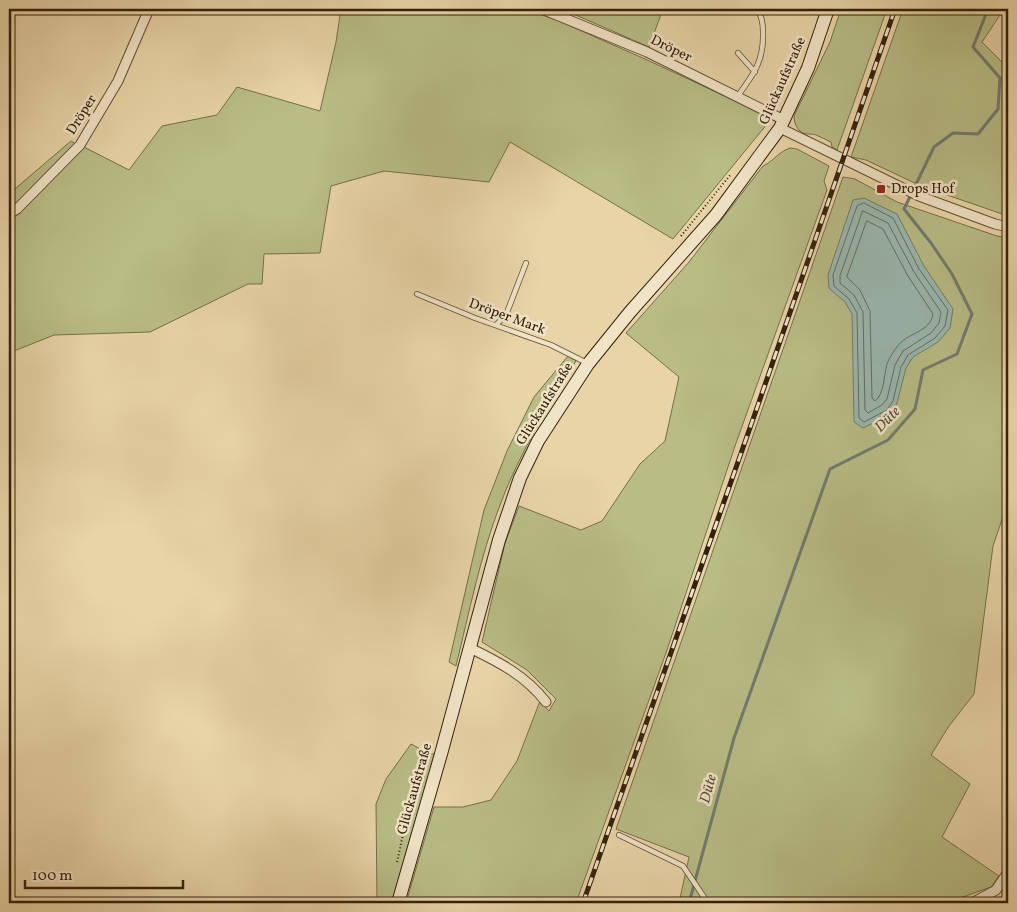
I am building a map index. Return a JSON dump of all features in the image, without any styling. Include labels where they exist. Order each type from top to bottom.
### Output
[{"type":"main road","name":"Glückaufstraße","points":[[398,903],[442,754],[498,540],[520,478],[538,441],[588,364],[630,312],[716,215],[782,124],[808,68],[828,9]]},
{"type":"street","name":"Dröper","points":[[9,214],[17,209],[80,145],[118,81],[149,9]]},
{"type":"street","name":"Dröper","points":[[542,9],[647,52],[737,97],[782,124],[919,196],[1008,227]]},
{"type":"street","points":[[470,648],[507,667],[536,688],[546,702]]},
{"type":"street","points":[[972,903],[996,890],[1008,872]]},
{"type":"lane","points":[[737,97],[755,72],[762,56],[763,22],[758,10],[785,9]]},
{"type":"lane","points":[[738,53],[755,72]]},
{"type":"lane","points":[[496,325],[506,314],[526,263]]},
{"type":"lane","name":"Dröper Mark","points":[[417,294],[552,345],[588,364]]},
{"type":"lane","points":[[618,835],[683,866],[708,903]]},
{"type":"path","points":[[677,240],[733,171]]},
{"type":"path","points":[[397,864],[397,855],[411,798],[427,763]]},
{"type":"green space","points":[[341,9],[525,9],[559,21],[772,118],[673,239],[510,142],[489,182],[384,171],[331,186],[320,253],[264,254],[262,284],[248,284],[150,332],[54,335],[9,353],[9,219],[16,215],[82,146],[129,170],[162,126],[217,115],[237,87],[320,111],[336,42]]},
{"type":"green space","points":[[562,9],[663,9],[649,47]]},
{"type":"green space","points":[[841,9],[887,9],[837,150],[832,147],[831,142],[813,134],[801,132],[796,125],[794,116],[830,42]]},
{"type":"green space","points":[[903,9],[1004,9],[982,42],[1008,68],[1008,216],[921,186],[866,160],[851,157]]},
{"type":"green space","points":[[71,141],[76,144],[9,211],[9,194]]},
{"type":"green space","points":[[790,148],[797,149],[829,166],[824,181],[827,190],[735,446],[667,650],[576,903],[406,903],[434,807],[463,807],[491,800],[517,761],[540,701],[549,711],[556,699],[527,670],[482,642],[505,543],[519,506],[581,530],[602,521],[640,464],[665,441],[679,377],[626,333],[689,262],[763,166]]},
{"type":"green space","points":[[843,177],[855,179],[897,202],[1008,238],[1008,502],[993,546],[974,694],[949,726],[931,755],[970,784],[942,837],[999,876],[991,887],[946,903],[679,903],[689,857],[616,829]]},
{"type":"green space","points":[[568,356],[576,361],[525,449],[500,505],[470,605],[456,666],[449,662],[484,510],[507,451],[534,397]]},
{"type":"green space","points":[[411,744],[430,754],[441,754],[391,903],[377,903],[376,804],[386,779]]},
{"type":"water","points":[[864,198],[897,214],[924,266],[953,309],[950,328],[938,342],[913,357],[906,368],[897,403],[891,414],[863,428],[854,422],[852,314],[845,302],[829,288],[828,275],[853,200]]},
{"type":"waterway","name":"Düte","points":[[689,903],[734,738],[830,469],[888,440],[915,409],[923,370],[957,354],[972,314],[952,274],[931,243],[904,209],[934,147],[953,133],[978,134],[998,109],[1000,78],[973,47],[988,9]]},
{"type":"railway","points":[[583,903],[895,9]]},
{"type":"place","name":"Drops Hof","points":[[881,189]]}]
